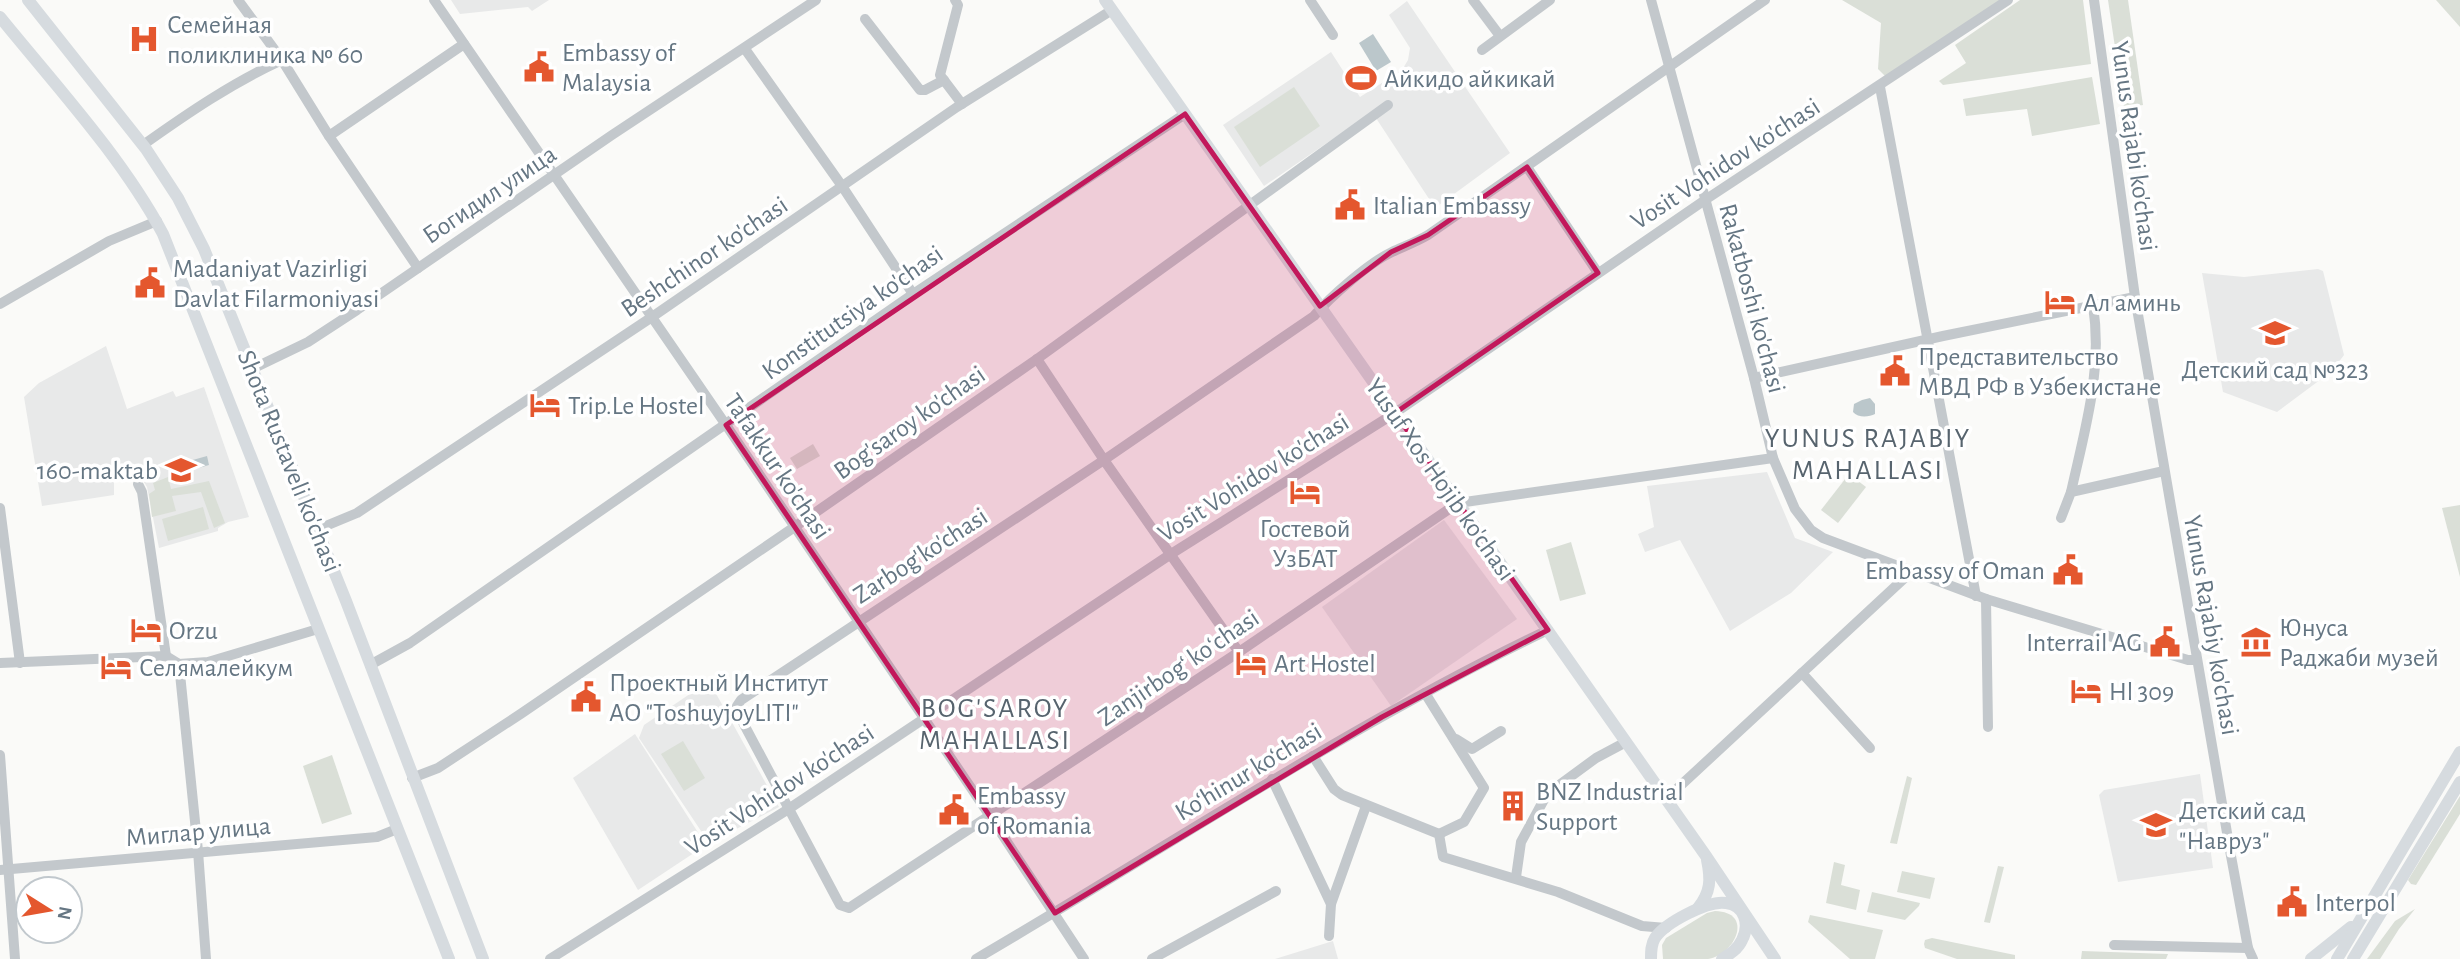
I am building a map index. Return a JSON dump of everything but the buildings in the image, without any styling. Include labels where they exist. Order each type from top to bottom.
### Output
[{"type":"main road","name":"Shota Rustaveli ko'chasi","points":[[28,0],[143,145],[171,185],[191,221],[254,368],[483,959]]},
{"type":"main road","name":"Yusuf Xos Hojib ko'chasi","points":[[1108,5],[1548,630],[1775,959]]},
{"type":"main road","name":"Shota Rustaveli ko'chasi","points":[[0,17],[113,157],[157,221],[186,285],[317,629],[449,959]]},
{"type":"main road","points":[[2337,959],[2460,752]]},
{"type":"main road","points":[[2353,959],[2460,782]]},
{"type":"main road","points":[[1696,910],[1709,889],[1706,856]]},
{"type":"main road","points":[[1651,959],[1656,937],[1666,928],[1696,910],[1723,902],[1733,904],[1743,912],[1745,924],[1742,940],[1736,949],[1723,959]]},
{"type":"main road","points":[[2311,959],[2359,919]]},
{"type":"street","points":[[238,0],[282,60],[329,136],[418,268]]},
{"type":"street","name":"Tafakkur ko'chasi","points":[[434,0],[726,425],[1084,959]]},
{"type":"street","name":"Богидил улица","points":[[254,368],[308,342],[816,0]]},
{"type":"street","points":[[955,0],[958,5],[940,75],[962,104]]},
{"type":"street","points":[[1310,0],[1333,35]]},
{"type":"street","points":[[1473,0],[1500,36]]},
{"type":"street","points":[[1482,50],[1550,0]]},
{"type":"street","name":"Rakatboshi ko'chasi","points":[[1651,0],[1754,378],[1773,458],[1795,509],[1816,534],[1911,572],[1981,598],[2188,660],[2197,660]]},
{"type":"street","name":"Zarbog'ko'chasi","points":[[849,908],[840,905],[787,810],[739,715],[737,706],[741,700],[1104,460],[1314,316],[1332,296],[1391,252],[1428,235],[1765,0]]},
{"type":"street","name":"Vosit Vohidov ko'chasi","points":[[550,959],[787,810],[1171,554],[1395,412],[1705,200],[2008,0]]},
{"type":"street","name":"Yunus Rajabi ko'chasi","points":[[2094,0],[2135,297]]},
{"type":"street","name":"Beshchinor ko'chasi","points":[[316,530],[357,513],[652,317],[1108,5]]},
{"type":"street","points":[[865,19],[920,90],[944,80]]},
{"type":"street","points":[[329,136],[464,44]]},
{"type":"street","points":[[745,49],[842,186],[913,294]]},
{"type":"street","points":[[143,145],[209,99],[282,60]]},
{"type":"street","points":[[1880,87],[1981,598],[1988,727]]},
{"type":"street","name":"Bog'saroy ko'chasi","points":[[412,778],[438,768],[501,727],[793,528],[1037,359],[1388,106]]},
{"type":"street","name":"Konstitutsiya ko'chasi","points":[[370,665],[410,643],[913,294],[1185,114]]},
{"type":"street","points":[[1527,167],[1598,273]]},
{"type":"street","points":[[0,304],[109,241],[157,221]]},
{"type":"street","points":[[1754,378],[2135,297]]},
{"type":"street","name":"Yunus Rajabiy ko'chasi","points":[[2135,297],[2248,948],[2253,959]]},
{"type":"street","points":[[2060,519],[2071,492],[2095,382],[2096,327],[2093,305]]},
{"type":"street","points":[[1037,359],[1104,460],[1239,652]]},
{"type":"street","points":[[1458,503],[1773,458]]},
{"type":"street","points":[[2071,492],[2164,471]]},
{"type":"street","points":[[138,484],[142,492],[166,656]]},
{"type":"street","name":"Zanjirbogʻ koʻchasi","points":[[849,908],[1239,652],[1458,503]]},
{"type":"street","points":[[0,508],[20,663]]},
{"type":"street","points":[[1666,799],[1911,572]]},
{"type":"street","points":[[0,663],[166,656],[180,664],[208,662],[317,629]]},
{"type":"street","name":"Ko‘hinur ko‘chasi","points":[[976,959],[1272,779],[1425,693],[1548,630]]},
{"type":"street","points":[[180,664],[206,959]]},
{"type":"street","points":[[1802,673],[1870,748]]},
{"type":"street","points":[[1313,756],[1334,789],[1366,806],[1439,834],[1464,822],[1484,788],[1425,693]]},
{"type":"street","points":[[1452,737],[1472,749],[1501,731]]},
{"type":"street","points":[[1516,877],[1521,842],[1547,794],[1596,758],[1626,742]]},
{"type":"street","points":[[0,755],[4,870],[15,959]]},
{"type":"street","points":[[1272,779],[1331,904]]},
{"type":"street","points":[[1329,936],[1331,904],[1366,806]]},
{"type":"street","name":"Миглар улица","points":[[4,870],[377,837],[397,829]]},
{"type":"street","points":[[1439,834],[1443,857],[1516,877],[1643,926],[1666,928]]},
{"type":"street","points":[[1152,959],[1276,891]]},
{"type":"street","points":[[1643,926],[1651,959]]},
{"type":"street","points":[[2113,945],[2248,948]]},
{"type":"highlighted area","points":[[1185,114],[1320,306],[1391,252],[1428,235],[1527,167],[1598,273],[1395,413],[1548,630],[1382,717],[1055,913],[726,425]]},
{"type":"shaded area","points":[[451,0],[549,0],[532,11],[528,7],[460,14]]},
{"type":"shaded area","points":[[1842,0],[2001,0],[1886,77],[1878,69],[1881,23]]},
{"type":"shaded area","points":[[2020,0],[2083,0],[2091,64],[1943,85],[1939,81],[1966,63],[1955,45]]},
{"type":"shaded area","points":[[2108,0],[2128,0],[2143,105],[2124,108]]},
{"type":"shaded area","points":[[2436,0],[2460,0],[2460,27]]},
{"type":"shaded area","points":[[1407,1],[1510,153],[1435,208],[1372,112],[1264,186],[1223,125],[1331,52],[1360,97],[1402,70],[1408,60],[1410,48],[1389,15]]},
{"type":"shaded area","points":[[1373,34],[1391,62],[1376,71],[1359,43]]},
{"type":"shaded area","points":[[2092,77],[2100,124],[2032,136],[2027,109],[1966,116],[1963,99]]},
{"type":"shaded area","points":[[1294,87],[1320,126],[1260,167],[1234,127]]},
{"type":"shaded area","name":"Детский сад №323","points":[[2318,269],[2323,271],[2344,355],[2332,371],[2277,412],[2223,392],[2202,273],[2244,277]]},
{"type":"shaded area","points":[[106,346],[127,409],[173,391],[176,397],[204,387],[249,517],[228,522],[218,528],[218,531],[159,548],[147,487],[139,474],[133,477],[127,466],[114,472],[114,495],[42,506],[24,397],[39,383]]},
{"type":"shaded area","points":[[1870,398],[1875,404],[1875,414],[1864,416],[1853,412],[1854,404]]},
{"type":"shaded area","points":[[813,444],[820,456],[797,469],[790,458]]},
{"type":"shaded area","points":[[207,456],[209,465],[178,474],[175,465]]},
{"type":"shaded area","points":[[1767,472],[1795,538],[1833,552],[1791,593],[1730,631],[1680,540],[1645,552],[1638,534],[1654,527],[1647,486]]},
{"type":"shaded area","points":[[1849,474],[1866,487],[1838,523],[1821,510]]},
{"type":"shaded area","points":[[168,477],[171,489],[209,481],[225,523],[214,528],[201,492],[172,496],[176,511],[152,517],[149,494],[155,490],[153,483]]},
{"type":"shaded area","points":[[2460,505],[2460,577],[2442,508]]},
{"type":"shaded area","points":[[203,507],[209,529],[168,541],[162,519]]},
{"type":"shaded area","points":[[1444,520],[1517,619],[1391,706],[1322,607]]},
{"type":"shaded area","points":[[1571,542],[1586,594],[1560,601],[1546,550]]},
{"type":"shaded area","points":[[709,681],[779,807],[709,843],[639,738],[644,725]]},
{"type":"shaded area","points":[[635,734],[706,845],[638,890],[573,778]]},
{"type":"shaded area","points":[[683,741],[705,778],[684,791],[661,754]]},
{"type":"shaded area","points":[[332,755],[352,814],[322,824],[303,766]]},
{"type":"shaded area","name":"Детский сад \"Навруз\"","points":[[2200,774],[2213,868],[2118,882],[2099,795],[2104,790]]},
{"type":"shaded area","points":[[1907,776],[1912,778],[1897,844],[1890,843]]},
{"type":"shaded area","points":[[2460,796],[2460,814],[2416,885],[2411,884],[2408,880]]},
{"type":"shaded area","points":[[1834,862],[1845,865],[1841,885],[1860,890],[1856,910],[1826,903]]},
{"type":"shaded area","points":[[1998,866],[2004,867],[1990,923],[1984,922]]},
{"type":"shaded area","points":[[1902,871],[1935,878],[1930,899],[1897,892]]},
{"type":"shaded area","points":[[1872,892],[1920,903],[1905,920],[1867,912]]},
{"type":"shaded area","points":[[2415,909],[2380,959],[2367,959],[2395,921]]},
{"type":"shaded area","points":[[1707,913],[1727,913],[1734,918],[1737,925],[1737,934],[1726,950],[1708,959],[1663,959],[1662,945],[1666,938]]},
{"type":"shaded area","points":[[1810,915],[1883,930],[1875,959],[1850,959],[1808,922]]},
{"type":"shaded area","points":[[1932,938],[2015,955],[2015,959],[1957,959],[1925,948],[1925,940]]},
{"type":"shaded area","points":[[1333,941],[1338,959],[1275,959]]},
{"type":"shaded area","points":[[2082,951],[2168,954],[2166,959],[2081,959]]},
{"type":"place","name":"Семейная поликлиника № 60","points":[[144,39]]},
{"type":"place","name":"Embassy of Malaysia","points":[[539,67]]},
{"type":"place","name":"Айкидо айкикай","points":[[1361,78]]},
{"type":"place","name":"Italian Embassy","points":[[1350,205]]},
{"type":"place","name":"Madaniyat Vazirligi Davlat Filarmoniyasi","points":[[150,283]]},
{"type":"place","name":"Ал аминь","points":[[2060,302]]},
{"type":"place","name":"Детский сад №323","points":[[2275,333]]},
{"type":"place","name":"Представительство МВД РФ в Узбекистане","points":[[1895,371]]},
{"type":"place","name":"Trip.Le Hostel","points":[[545,405]]},
{"type":"place","name":"160-maktab","points":[[181,470]]},
{"type":"place","name":"Гостевой УзБАТ","points":[[1305,492]]},
{"type":"place","name":"Embassy of Oman","points":[[2068,570]]},
{"type":"place","name":"Orzu","points":[[146,630]]},
{"type":"place","name":"Interrail AG","points":[[2165,642]]},
{"type":"place","name":"Юнуса Раджаби музей","points":[[2256,642]]},
{"type":"place","name":"Art Hostel","points":[[1251,663]]},
{"type":"place","name":"Селямалейкум","points":[[116,667]]},
{"type":"place","name":"Hl 309","points":[[2086,691]]},
{"type":"place","name":"Проектный Институт АО \"ToshuyjoyLITI\"","points":[[586,697]]},
{"type":"place","name":"BNZ Industrial Support","points":[[1513,806]]},
{"type":"place","name":"Embassy of Romania","points":[[954,810]]},
{"type":"place","name":"Детский сад \"Навруз\"","points":[[2156,825]]},
{"type":"place","name":"Interpol","points":[[2292,902]]},
{"type":"district","name":"YUNUS RAJABIY MAHALLASI","points":[[1868,453]]},
{"type":"district","name":"BOG'SAROY MAHALLASI","points":[[995,723]]}]
